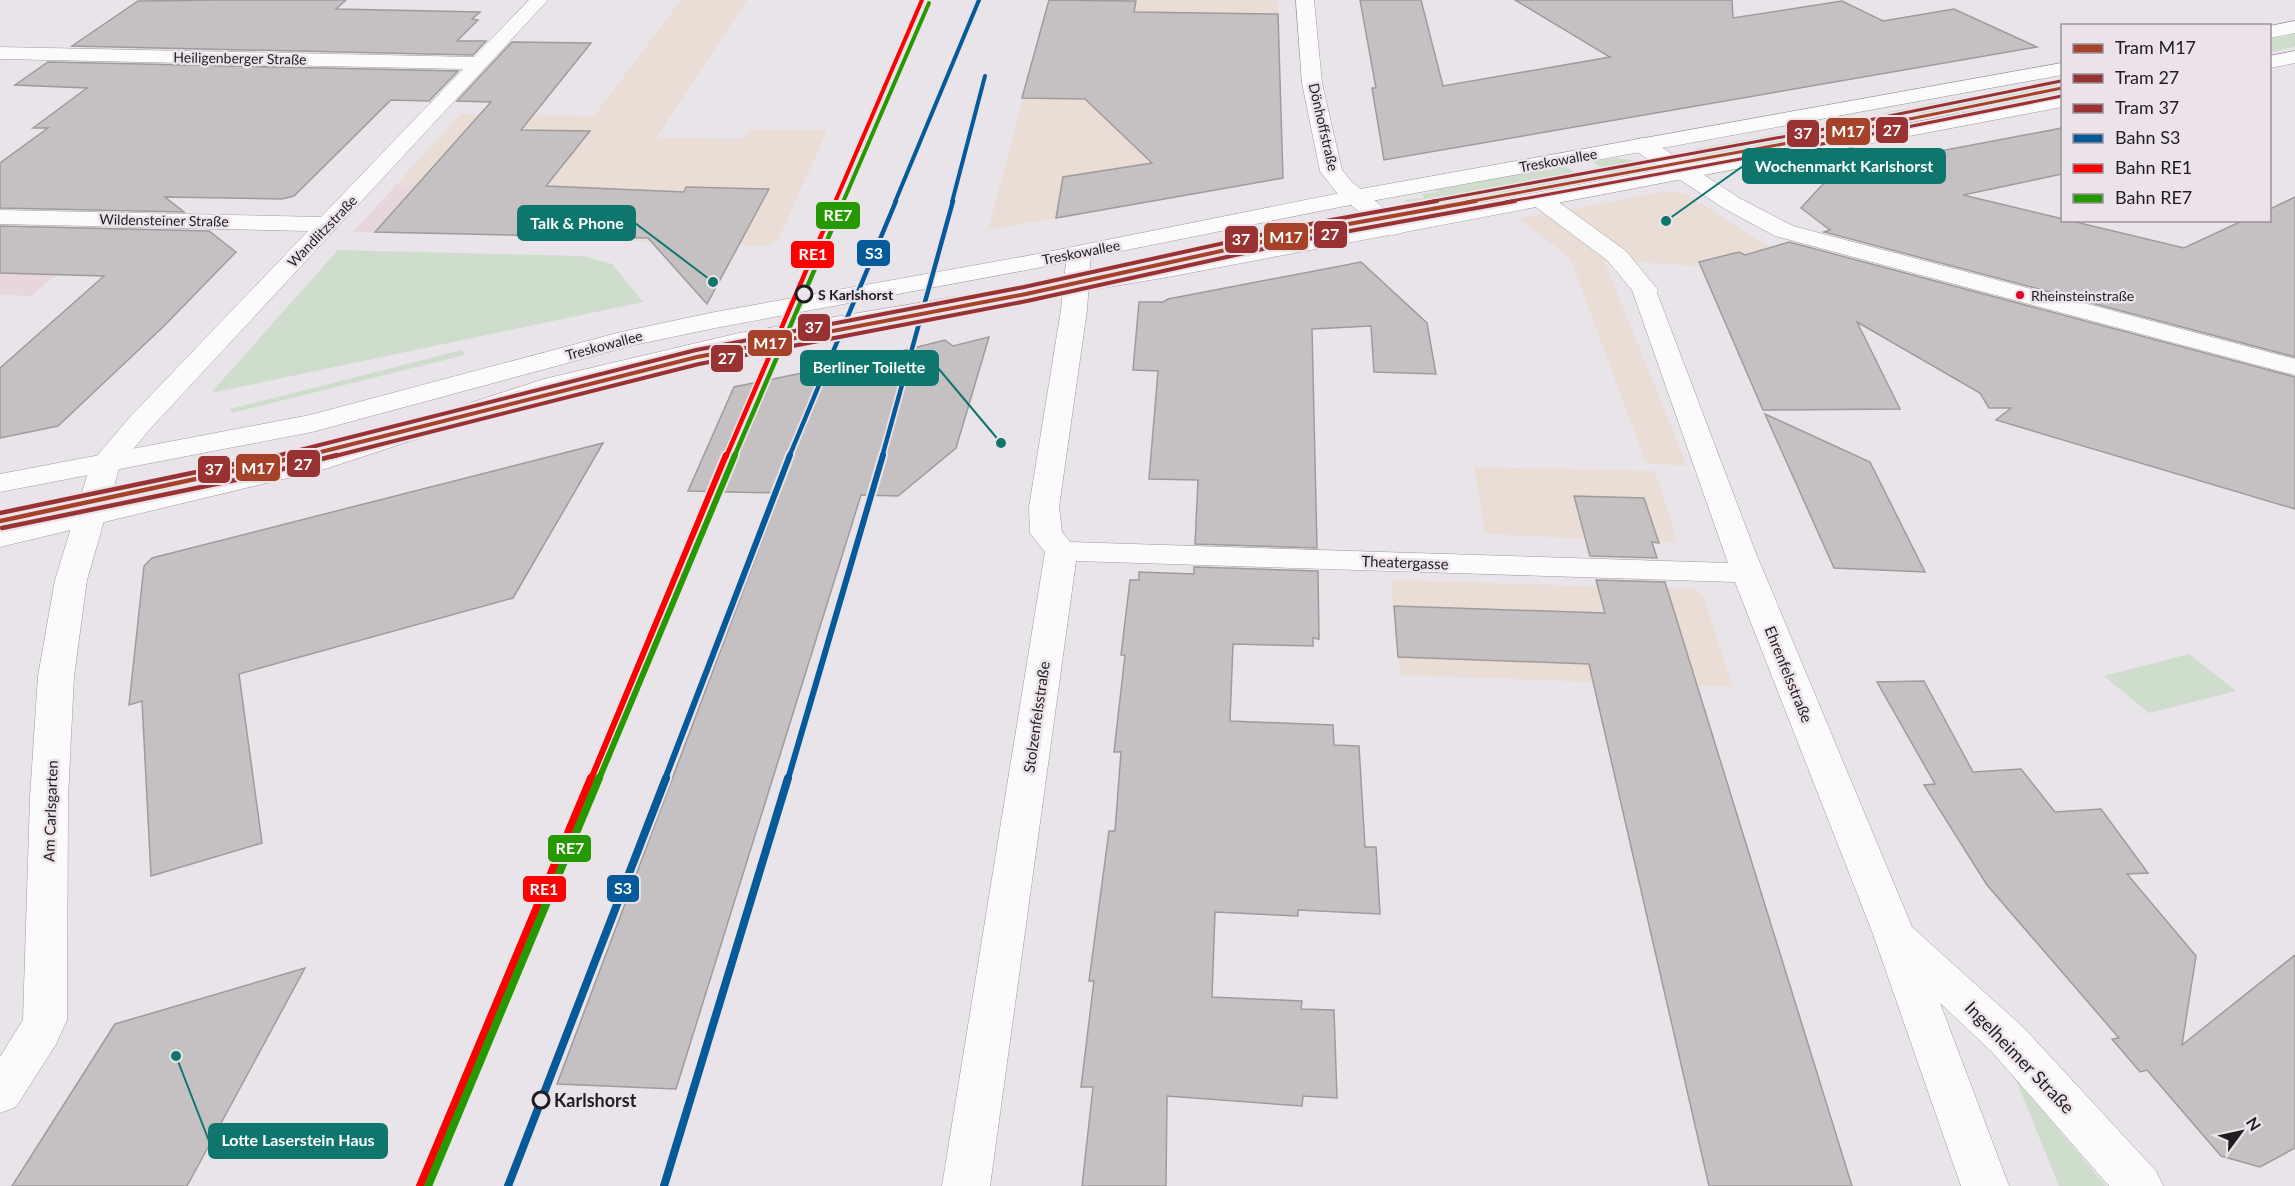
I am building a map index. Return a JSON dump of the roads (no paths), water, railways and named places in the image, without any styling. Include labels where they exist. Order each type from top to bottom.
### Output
[{"type":"street","name":"Wandlitzstraße","points":[[106,463],[139,424],[539,0]]},
{"type":"street","name":"Dönhoffstraße","points":[[1305,0],[1312,83],[1329,165],[1335,177],[1355,197],[1393,228]]},
{"type":"street","points":[[2271,32],[2295,27]]},
{"type":"street","name":"Heiligenberger Straße","points":[[0,53],[480,63]]},
{"type":"street","points":[[2271,62],[2295,57]]},
{"type":"street","name":"Treskowallee","points":[[0,483],[312,423],[666,330],[1079,253],[1355,197],[2061,69]]},
{"type":"street","name":"Treskowallee","points":[[0,538],[314,463],[554,386],[648,361],[739,341],[1077,285],[1393,228],[2061,101]]},
{"type":"street","points":[[1642,145],[1759,219],[1804,238],[2295,367]]},
{"type":"street","name":"Ehrenfelsstraße","points":[[1541,200],[1617,256],[1645,290],[1749,573],[1894,934],[1985,1186]]},
{"type":"street","name":"Wildensteiner Straße","points":[[0,217],[328,224]]},
{"type":"street","points":[[1061,551],[1046,532],[1044,507],[1077,285],[1079,253]]},
{"type":"street","points":[[87,519],[106,463]]},
{"type":"street","name":"Am Carlsgarten","points":[[0,1094],[40,1032],[45,1020],[49,798],[56,676],[70,580],[87,519]]},
{"type":"street","name":"Theatergasse","points":[[1061,551],[1749,573]]},
{"type":"street","name":"Stolzenfelsstraße","points":[[966,1186],[1061,551]]},
{"type":"street","name":"Ingelheimer Straße","points":[[1894,934],[2008,1040],[2139,1186]]},
{"type":"tram line","name":"37","points":[[0,513],[251,462],[696,350],[1024,287],[1320,222],[1820,130],[2061,81]]},
{"type":"tram line","name":"M17","points":[[0,521],[253,469],[697,357],[1026,294],[1321,229],[1821,137],[2061,88]]},
{"type":"tram line","name":"27","points":[[2,528],[255,476],[699,364],[1027,301],[1322,236],[1822,144],[2061,96]]},
{"type":"rail line","name":"RE1","points":[[420,1186],[720,470],[922,0]]},
{"type":"rail line","name":"S3","points":[[508,1186],[795,442],[979,0]]},
{"type":"rail line","name":"RE7","points":[[428,1186],[727,473],[929,3]]},
{"type":"rail line","name":"S3","points":[[664,1186],[872,494],[985,76]]},
{"type":"place","name":"Wochenmarkt Karlshorst","points":[[1666,221]]},
{"type":"place","name":"Talk & Phone","points":[[713,282]]},
{"type":"place","name":"S Karlshorst","points":[[804,294]]},
{"type":"place","name":"Rheinsteinstraße","points":[[2020,295]]},
{"type":"place","name":"Berliner Toilette","points":[[1001,443]]},
{"type":"place","name":"Lotte Laserstein Haus","points":[[176,1056]]},
{"type":"place","name":"Karlshorst","points":[[541,1100]]}]
